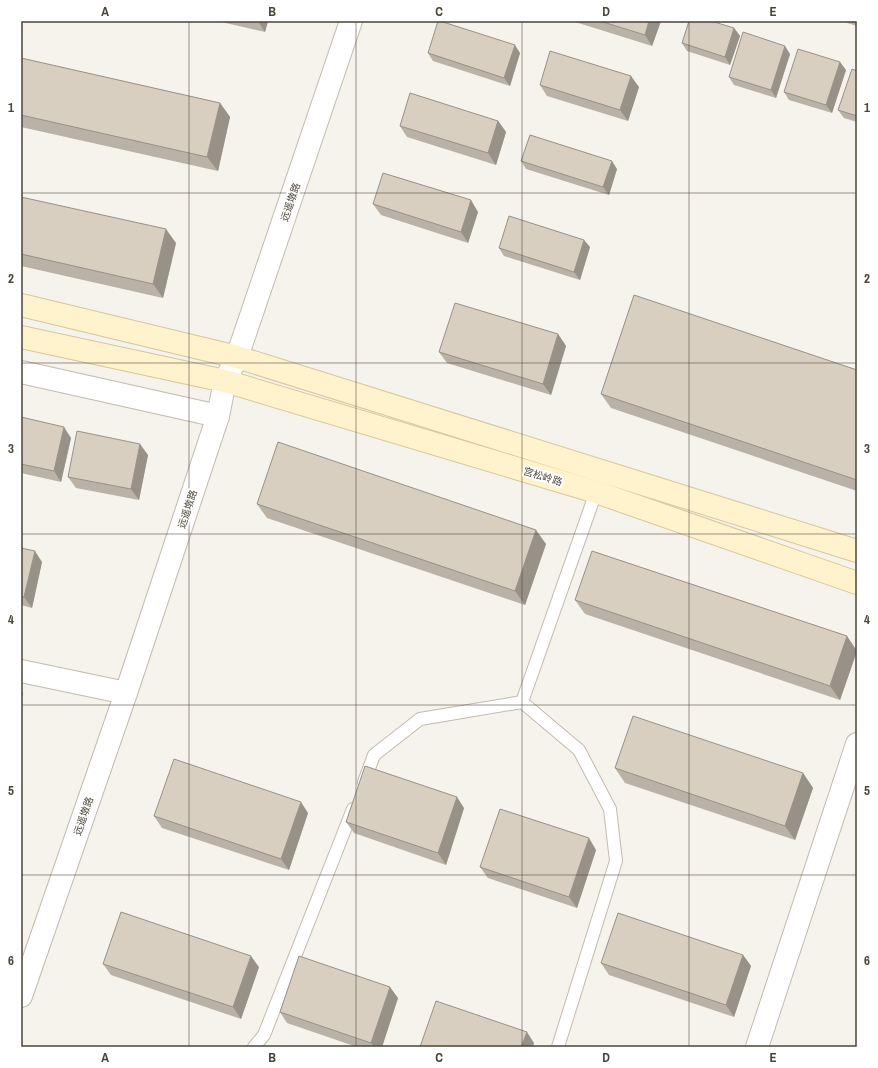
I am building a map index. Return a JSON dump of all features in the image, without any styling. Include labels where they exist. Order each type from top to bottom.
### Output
[{"type":"main road","points":[[21,305],[237,357],[857,551]]},
{"type":"main road","name":"宫松岭路","points":[[21,337],[225,381],[596,492],[857,583]]},
{"type":"street","name":"远遥墩路","points":[[21,996],[126,693],[218,416],[225,381],[237,357],[351,21]]},
{"type":"street","points":[[21,372],[218,416]]},
{"type":"street","points":[[21,671],[126,693]]},
{"type":"street","points":[[757,1047],[857,744]]},
{"type":"lane","points":[[522,702],[596,492]]},
{"type":"lane","points":[[254,1047],[264,1035],[374,755],[420,719],[522,702]]},
{"type":"lane","points":[[522,702],[578,750],[610,809],[616,861],[558,1047]]},
{"type":"building","points":[[438,21],[515,45],[504,78],[428,53]]},
{"type":"building","points":[[600,21],[649,21],[645,35]]},
{"type":"building","points":[[689,21],[711,21],[734,28],[725,57],[682,43]]},
{"type":"building","points":[[743,32],[785,46],[771,90],[729,77]]},
{"type":"building","points":[[798,49],[840,62],[826,105],[784,92]]},
{"type":"building","points":[[550,51],[631,76],[620,110],[540,85]]},
{"type":"building","points":[[21,58],[220,103],[207,157],[21,115]]},
{"type":"building","points":[[852,69],[857,71],[857,116],[838,110]]},
{"type":"building","points":[[410,93],[498,121],[488,153],[400,126]]},
{"type":"building","points":[[530,135],[612,161],[603,187],[521,161]]},
{"type":"building","points":[[383,173],[471,200],[461,232],[373,204]]},
{"type":"building","points":[[21,197],[166,229],[153,284],[21,254]]},
{"type":"building","points":[[509,216],[584,240],[574,272],[499,248]]},
{"type":"building","points":[[634,295],[857,370],[857,480],[601,394]]},
{"type":"building","points":[[455,303],[558,334],[543,384],[439,352]]},
{"type":"building","points":[[21,417],[64,427],[54,471],[21,464]]},
{"type":"building","points":[[77,431],[140,444],[131,489],[68,477]]},
{"type":"building","points":[[278,442],[536,530],[515,591],[257,504]]},
{"type":"building","points":[[21,548],[35,551],[24,597],[21,596]]},
{"type":"building","points":[[592,551],[847,636],[830,686],[575,600]]},
{"type":"building","points":[[633,716],[803,773],[785,826],[615,768]]},
{"type":"building","points":[[174,759],[301,802],[281,859],[154,816]]},
{"type":"building","points":[[365,766],[457,797],[438,853],[346,822]]},
{"type":"building","points":[[500,809],[589,838],[569,897],[480,867]]},
{"type":"building","points":[[121,912],[251,956],[233,1007],[103,964]]},
{"type":"building","points":[[618,913],[743,955],[726,1005],[601,963]]},
{"type":"building","points":[[299,956],[390,987],[371,1043],[280,1012]]},
{"type":"building","points":[[436,1001],[527,1032],[521,1047],[420,1047]]}]
